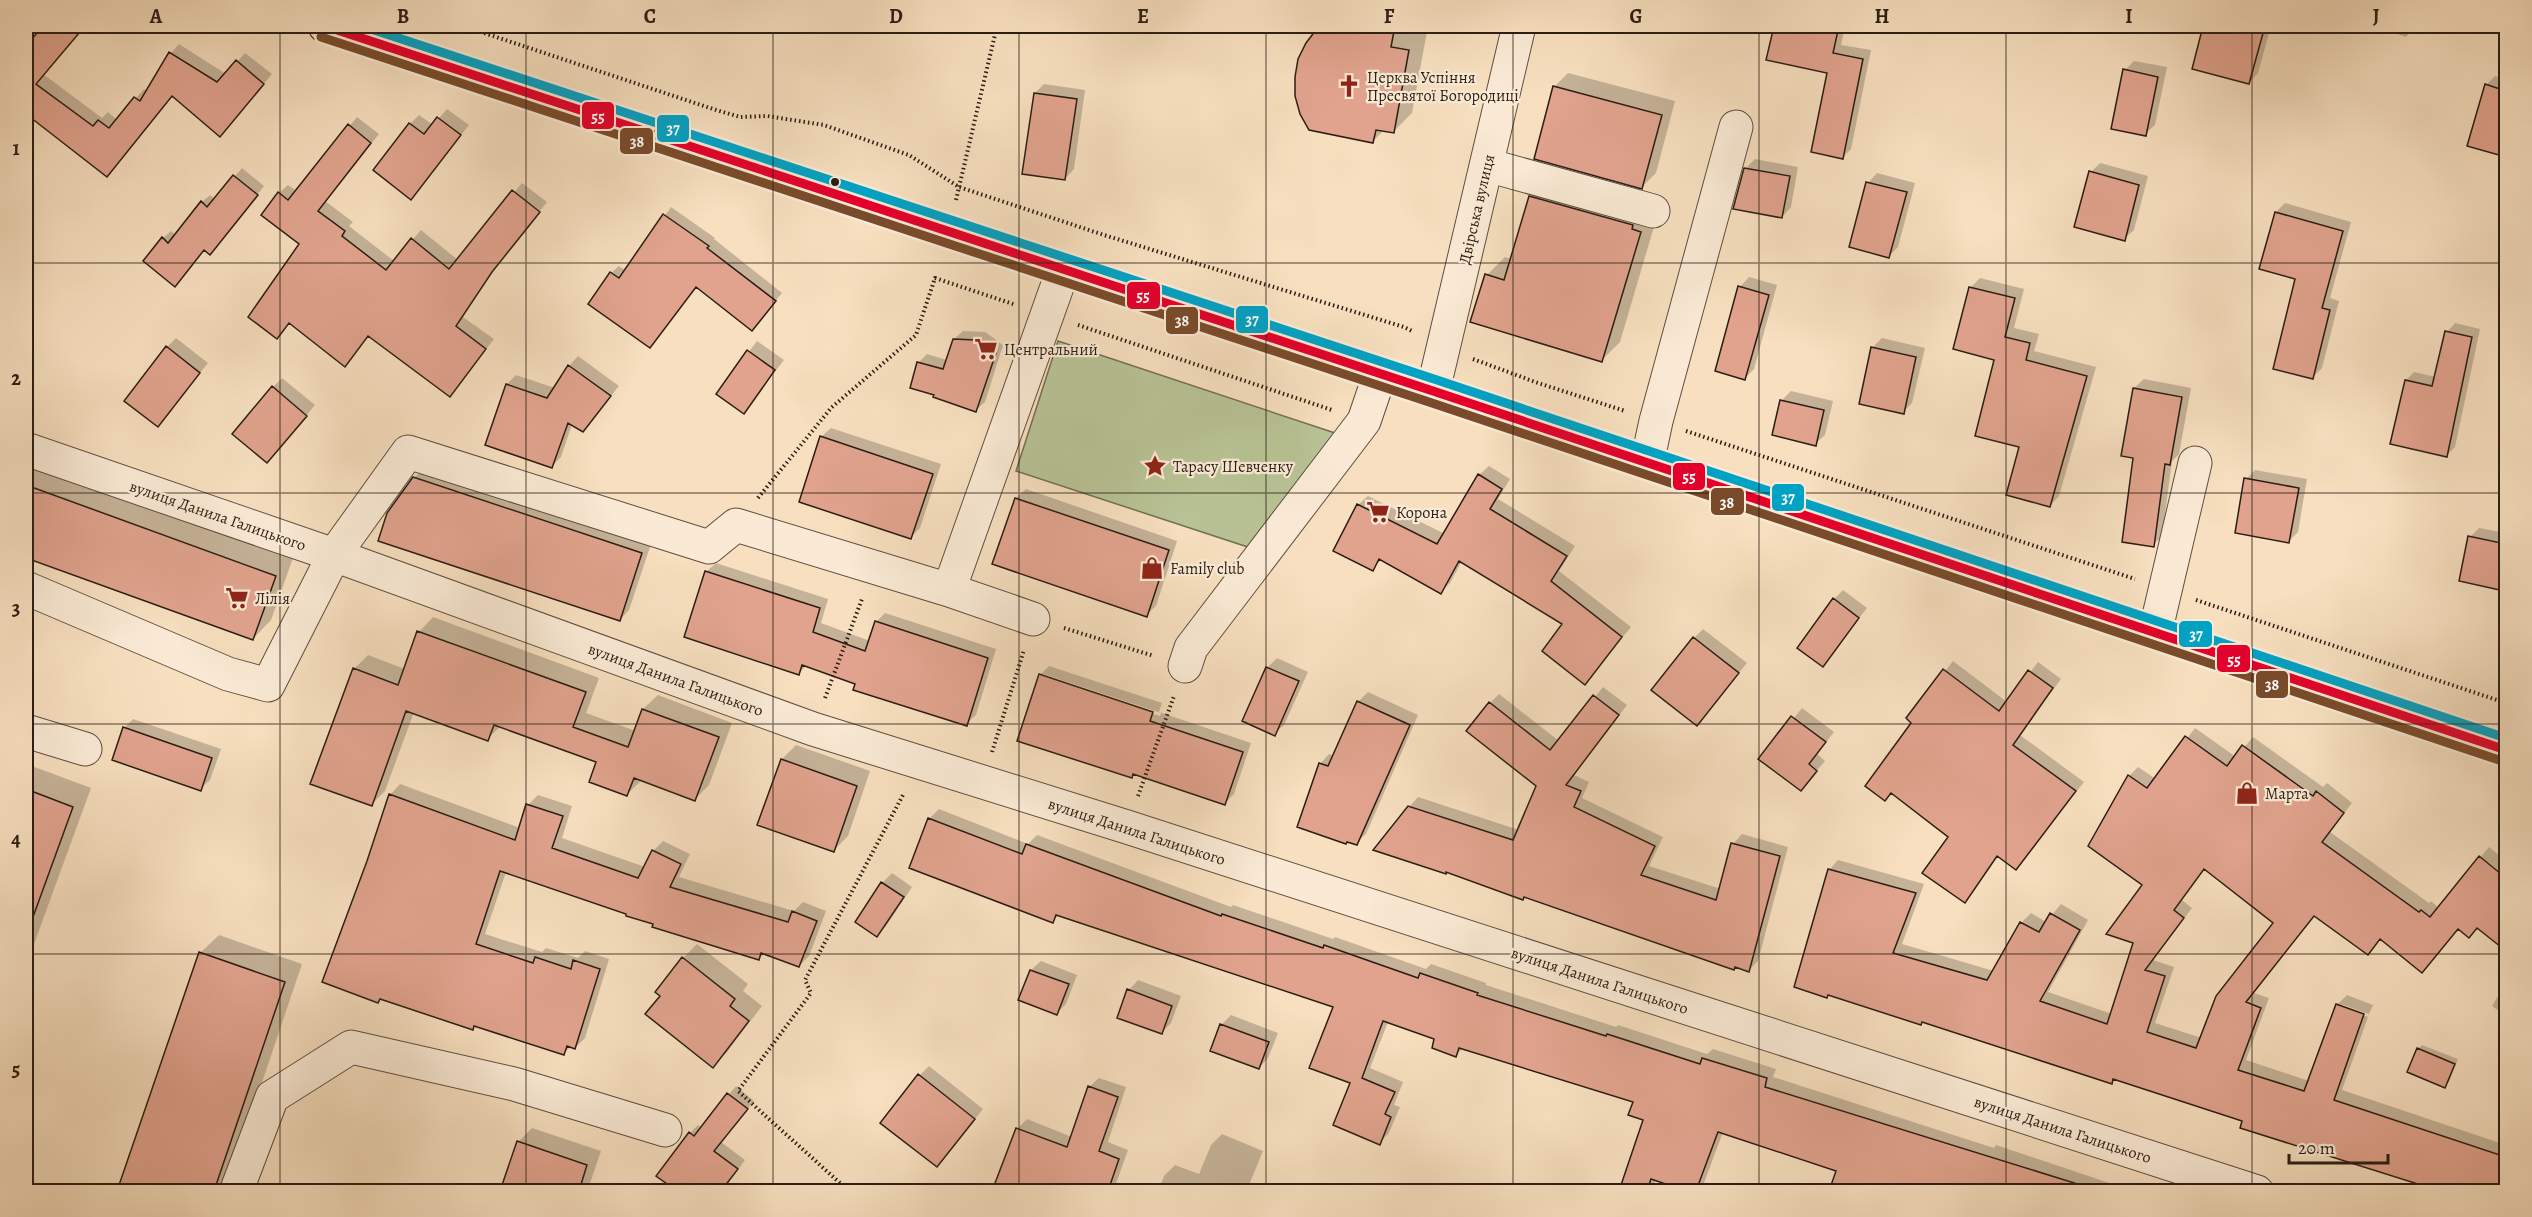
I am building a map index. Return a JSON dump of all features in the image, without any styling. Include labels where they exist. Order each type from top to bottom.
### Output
[{"type":"main road","points":[[326,26],[1380,374],[2506,750]]},
{"type":"street","name":"Двірська вулиця","points":[[1433,392],[1519,26]]},
{"type":"street","points":[[1647,463],[1656,421],[1736,127]]},
{"type":"street","points":[[1486,165],[1653,211]]},
{"type":"street","points":[[949,590],[1063,270]]},
{"type":"street","points":[[1185,666],[1191,648],[1365,421],[1380,374]]},
{"type":"street","name":"вулиця Данила Галицького","points":[[26,449],[334,555],[813,729],[2257,1191]]},
{"type":"street","points":[[26,588],[228,675],[268,685],[334,555],[408,452],[709,547],[736,525],[949,590],[1033,619]]},
{"type":"street","points":[[2155,633],[2195,463]]},
{"type":"street","points":[[26,731],[85,749]]},
{"type":"street","points":[[236,1191],[272,1097],[351,1047],[514,1084],[665,1130]]},
{"type":"path","points":[[463,26],[713,110],[740,117],[767,116],[798,119],[856,136],[909,155],[959,187],[1104,235],[1404,327],[1443,348],[1538,383],[2506,703]]},
{"type":"path","points":[[949,232],[997,26]]},
{"type":"path","points":[[736,525],[831,408],[916,335],[935,278],[1365,421]]},
{"type":"path","points":[[813,729],[874,567]]},
{"type":"path","points":[[983,783],[1033,619],[1185,666],[1126,828]]},
{"type":"path","points":[[850,1191],[738,1091],[811,993],[805,980],[920,763]]},
{"type":"green space","points":[[1058,341],[1344,436],[1257,550],[1016,471]]},
{"type":"building","points":[[43,26],[85,26],[36,84],[93,126],[98,120],[109,128],[134,97],[140,101],[169,52],[217,82],[236,60],[264,84],[220,137],[172,96],[107,177],[26,114],[26,46]]},
{"type":"building","name":"Церква Успіння Пресвятої Богородиці","points":[[1319,26],[1395,26],[1391,47],[1409,50],[1394,133],[1376,130],[1373,143],[1309,130],[1300,114],[1295,96],[1295,77],[1298,59],[1306,43]]},
{"type":"building","points":[[1774,26],[1839,26],[1833,53],[1863,59],[1843,159],[1811,152],[1827,73],[1766,60]]},
{"type":"building","points":[[2203,26],[2265,26],[2249,84],[2192,69]]},
{"type":"building","points":[[2123,69],[2158,77],[2146,136],[2111,129]]},
{"type":"building","points":[[2485,84],[2506,91],[2506,157],[2467,146]]},
{"type":"building","points":[[1553,86],[1662,115],[1642,189],[1534,159]]},
{"type":"building","points":[[1034,93],[1077,99],[1065,180],[1022,174]]},
{"type":"building","points":[[437,117],[461,135],[411,200],[373,170],[409,123],[424,134]]},
{"type":"building","points":[[348,124],[371,143],[318,211],[345,231],[342,236],[386,270],[411,238],[449,269],[512,190],[540,212],[492,272],[456,326],[486,349],[450,397],[368,336],[345,367],[289,323],[277,339],[248,317],[299,244],[261,215],[278,192],[288,200]]},
{"type":"building","points":[[1744,168],[1790,176],[1782,218],[1733,209]]},
{"type":"building","points":[[2089,171],[2139,185],[2125,241],[2074,227]]},
{"type":"building","points":[[233,175],[258,195],[210,255],[204,250],[175,287],[143,261],[162,237],[168,243],[201,201],[207,207]]},
{"type":"building","points":[[1866,182],[1907,192],[1889,258],[1849,247]]},
{"type":"building","points":[[1529,196],[1633,225],[1632,229],[1641,232],[1602,362],[1470,322],[1485,274],[1504,280]]},
{"type":"building","points":[[2275,212],[2343,231],[2322,308],[2330,310],[2313,379],[2273,369],[2295,279],[2259,269]]},
{"type":"building","points":[[663,214],[709,246],[707,248],[776,301],[752,331],[696,287],[650,348],[588,304],[610,272],[619,278]]},
{"type":"building","points":[[1738,286],[1769,295],[1745,380],[1715,371]]},
{"type":"building","points":[[1969,287],[2015,298],[2005,337],[2030,343],[2026,360],[2087,376],[2050,507],[2006,495],[2019,447],[1975,436],[1994,360],[1953,349]]},
{"type":"building","points":[[2445,331],[2472,337],[2447,457],[2390,444],[2405,380],[2432,386]]},
{"type":"building","points":[[953,339],[976,340],[996,353],[976,412],[910,388],[917,362],[943,369]]},
{"type":"building","points":[[166,346],[200,373],[158,427],[124,401]]},
{"type":"building","points":[[1871,347],[1916,357],[1904,414],[1859,404]]},
{"type":"building","points":[[747,350],[775,370],[744,414],[716,394]]},
{"type":"building","points":[[568,365],[611,396],[583,432],[568,423],[552,468],[485,445],[506,384],[547,398]]},
{"type":"building","points":[[272,386],[307,416],[267,463],[232,434]]},
{"type":"building","points":[[2133,388],[2182,397],[2170,465],[2165,464],[2154,547],[2122,542],[2133,458],[2121,456]]},
{"type":"building","points":[[1780,400],[1824,410],[1816,446],[1772,435]]},
{"type":"building","points":[[820,436],[933,474],[911,539],[799,502]]},
{"type":"building","points":[[1478,474],[1502,489],[1490,509],[1567,556],[1551,581],[1622,637],[1585,685],[1542,651],[1562,624],[1459,561],[1441,594],[1379,559],[1373,571],[1333,551],[1357,504],[1437,544]]},
{"type":"building","points":[[413,477],[642,553],[620,621],[378,541],[387,513]]},
{"type":"building","points":[[2244,478],[2299,488],[2289,543],[2235,533]]},
{"type":"building","points":[[26,485],[276,576],[253,640],[26,558]]},
{"type":"building","points":[[1015,498],[1169,550],[1147,617],[992,564]]},
{"type":"building","points":[[2468,536],[2506,544],[2506,560],[2500,590],[2459,581]]},
{"type":"building","points":[[705,571],[820,608],[813,632],[865,651],[875,621],[988,658],[967,726],[853,690],[855,684],[802,665],[799,675],[684,637]]},
{"type":"building","points":[[1833,598],[1859,618],[1823,667],[1797,648]]},
{"type":"building","points":[[417,631],[586,692],[573,727],[628,747],[642,709],[719,737],[695,801],[634,778],[627,796],[589,782],[596,762],[494,725],[488,741],[406,711],[372,806],[310,784],[353,668],[398,685]]},
{"type":"building","points":[[1693,637],[1739,673],[1697,726],[1651,690]]},
{"type":"building","points":[[1266,667],[1299,681],[1275,736],[1242,721]]},
{"type":"building","points":[[1943,669],[1999,711],[2028,670],[2053,688],[2013,745],[2076,791],[2016,870],[1997,856],[1965,903],[1922,873],[1948,837],[1891,793],[1885,801],[1865,786],[1911,723],[1906,718]]},
{"type":"building","points":[[1039,674],[1153,712],[1150,721],[1243,752],[1225,805],[1133,774],[1132,778],[1017,741]]},
{"type":"building","points":[[1593,695],[1619,715],[1566,785],[1581,791],[1574,807],[1655,846],[1641,875],[1716,900],[1731,843],[1780,856],[1749,972],[1735,967],[1734,970],[1524,897],[1523,900],[1446,872],[1446,874],[1373,850],[1408,806],[1513,840],[1536,786],[1466,731],[1489,702],[1550,750]]},
{"type":"building","points":[[1357,701],[1410,725],[1357,845],[1347,842],[1346,844],[1297,827],[1319,763],[1328,766]]},
{"type":"building","points":[[1791,716],[1826,742],[1809,764],[1817,771],[1801,791],[1758,759]]},
{"type":"building","points":[[123,727],[212,758],[201,791],[112,760]]},
{"type":"building","points":[[2185,736],[2227,766],[2242,745],[2313,796],[2316,791],[2344,813],[2322,842],[2419,912],[2421,910],[2430,917],[2479,856],[2506,878],[2506,951],[2477,928],[2469,938],[2458,929],[2422,973],[2380,939],[2368,955],[2314,916],[2246,1002],[2261,1008],[2238,1070],[2304,1091],[2336,1004],[2364,1014],[2334,1100],[2506,1157],[2506,1191],[2440,1191],[2240,1128],[2242,1121],[2113,1079],[2112,1084],[1922,1022],[1921,1025],[1828,995],[1827,998],[1794,987],[1828,869],[1916,893],[1893,953],[1987,980],[2020,922],[2039,932],[2050,913],[2080,930],[2040,1001],[2107,1024],[2133,943],[2106,934],[2142,885],[2088,846],[2128,775],[2147,788]],"holes":[[[2204,869],[2273,923],[2216,996],[2196,1048],[2147,1032],[2165,976],[2145,970],[2184,918],[2174,910]]]},
{"type":"building","points":[[781,759],[857,786],[834,852],[757,825]]},
{"type":"building","points":[[26,789],[73,807],[29,928],[26,928]]},
{"type":"building","points":[[389,794],[515,840],[526,804],[563,816],[552,848],[638,878],[652,850],[681,864],[670,887],[788,922],[792,911],[817,921],[799,967],[761,953],[759,960],[652,927],[653,924],[626,916],[626,914],[500,871],[476,944],[533,963],[535,957],[571,969],[573,960],[600,969],[575,1049],[567,1046],[564,1055],[474,1026],[473,1030],[380,999],[378,1003],[322,982]]},
{"type":"building","points":[[928,818],[1022,854],[1026,844],[1221,916],[1222,914],[1323,948],[1324,945],[1418,978],[1420,973],[1478,993],[1477,995],[1606,1036],[1607,1034],[1700,1064],[1702,1058],[1767,1078],[1765,1087],[2084,1186],[2083,1191],[1829,1191],[1836,1171],[1718,1132],[1696,1191],[1686,1191],[1651,1179],[1647,1191],[1619,1191],[1643,1120],[1628,1115],[1633,1102],[1459,1048],[1456,1057],[1432,1048],[1434,1039],[1383,1021],[1362,1078],[1395,1092],[1385,1114],[1391,1117],[1380,1145],[1333,1125],[1350,1083],[1309,1068],[1333,1007],[1056,915],[1053,923],[909,868]]},
{"type":"building","points":[[881,882],[904,897],[877,937],[855,922]]},
{"type":"building","points":[[199,952],[285,982],[214,1191],[117,1191]]},
{"type":"building","points":[[682,957],[735,999],[730,1006],[749,1021],[713,1068],[645,1014],[660,996],[655,992]]},
{"type":"building","points":[[1030,970],[1069,984],[1057,1015],[1018,1000]]},
{"type":"building","points":[[1127,989],[1172,1006],[1162,1034],[1117,1018]]},
{"type":"building","points":[[1220,1024],[1269,1042],[1259,1069],[1210,1051]]},
{"type":"building","points":[[2417,1048],[2455,1064],[2445,1088],[2407,1072]]},
{"type":"building","points":[[918,1074],[975,1119],[937,1167],[880,1123]]},
{"type":"building","points":[[1088,1086],[1118,1097],[1099,1151],[1119,1159],[1108,1191],[992,1191],[1016,1128],[1067,1147]]},
{"type":"building","points":[[727,1093],[748,1109],[714,1151],[738,1169],[721,1191],[677,1191],[656,1176],[689,1132],[694,1136]]},
{"type":"building","points":[[517,1141],[587,1165],[579,1191],[500,1191]]},
{"type":"transit line","name":"55","points":[[325,26],[1433,391],[2506,750]]},
{"type":"transit line","name":"37","points":[[362,26],[1437,380],[2506,738]]},
{"type":"transit line","name":"38","points":[[321,37],[1429,402],[2502,761]]},
{"type":"place","name":"Церква Успіння Пресвятої Богородиці","points":[[1349,86]]},
{"type":"place","name":"Центральний","points":[[986,349]]},
{"type":"place","name":"Тарасу Шевченку","points":[[1155,466]]},
{"type":"place","name":"Корона","points":[[1378,512]]},
{"type":"place","name":"Family club","points":[[1152,568]]},
{"type":"place","name":"Лілія","points":[[237,598]]},
{"type":"place","name":"Марта","points":[[2247,793]]}]
